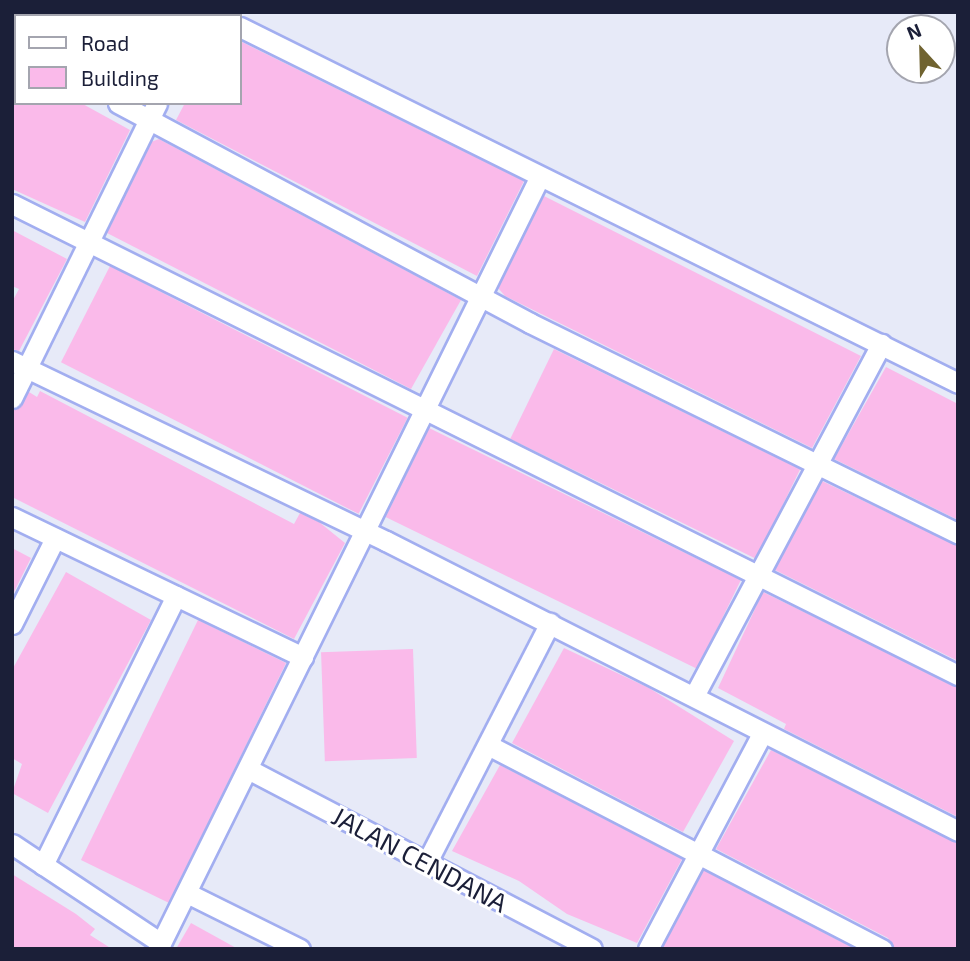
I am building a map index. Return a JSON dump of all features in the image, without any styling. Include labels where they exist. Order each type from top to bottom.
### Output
[{"type":"street","points":[[242,28],[539,178],[958,383]]},
{"type":"street","points":[[127,105],[153,111],[481,297],[958,534]]},
{"type":"street","points":[[12,398],[19,364],[89,241],[153,111]]},
{"type":"street","points":[[12,845],[159,946],[539,178]]},
{"type":"street","points":[[12,204],[427,405],[958,674]]},
{"type":"street","points":[[694,696],[820,465],[881,344]]},
{"type":"street","points":[[19,364],[366,530],[694,696],[762,734],[958,831]]},
{"type":"street","points":[[12,517],[303,657]]},
{"type":"street","points":[[12,624],[55,538]]},
{"type":"street","points":[[43,865],[176,596]]},
{"type":"street","points":[[427,862],[550,623]]},
{"type":"street","points":[[648,949],[762,734]]},
{"type":"street","points":[[488,745],[882,949]]},
{"type":"street","name":"JALAN CENDANA","points":[[248,769],[427,862],[580,946]]},
{"type":"street","points":[[187,893],[300,949]]},
{"type":"building","points":[[242,42],[524,181],[477,276],[176,120],[184,105],[242,105]]},
{"type":"building","points":[[12,103],[85,105],[130,130],[85,222],[12,189]]},
{"type":"building","points":[[159,139],[461,300],[411,389],[107,233],[151,142]]},
{"type":"building","points":[[544,196],[861,356],[812,448],[505,296],[498,288]]},
{"type":"building","points":[[12,230],[67,259],[19,351],[12,349],[12,302],[19,289],[12,286]]},
{"type":"building","points":[[110,266],[408,418],[359,514],[61,362]]},
{"type":"building","points":[[554,349],[800,469],[756,559],[510,439]]},
{"type":"building","points":[[886,367],[958,404],[958,520],[834,459]]},
{"type":"building","points":[[40,391],[294,524],[300,513],[319,522],[345,543],[294,639],[12,497],[12,410],[29,392],[37,397]]},
{"type":"building","points":[[429,428],[741,580],[697,669],[386,517]]},
{"type":"building","points":[[822,481],[958,546],[958,661],[775,570]]},
{"type":"building","points":[[12,548],[31,558],[12,596]]},
{"type":"building","points":[[66,572],[151,620],[48,813],[12,793],[22,764],[12,758],[12,670]]},
{"type":"building","points":[[763,592],[958,687],[958,817],[784,729],[786,724],[718,688]]},
{"type":"building","points":[[198,620],[286,663],[169,903],[81,860]]},
{"type":"building","points":[[564,648],[649,688],[734,741],[683,832],[512,743]]},
{"type":"building","points":[[413,649],[417,758],[325,761],[321,652]]},
{"type":"building","points":[[771,750],[958,843],[958,949],[894,949],[888,938],[716,849]]},
{"type":"building","points":[[500,765],[682,859],[637,943],[567,914],[519,881],[452,851]]},
{"type":"building","points":[[704,870],[855,949],[662,949]]},
{"type":"building","points":[[12,874],[76,914],[95,929],[90,935],[112,949],[12,949]]},
{"type":"building","points":[[191,923],[238,949],[176,949]]}]
